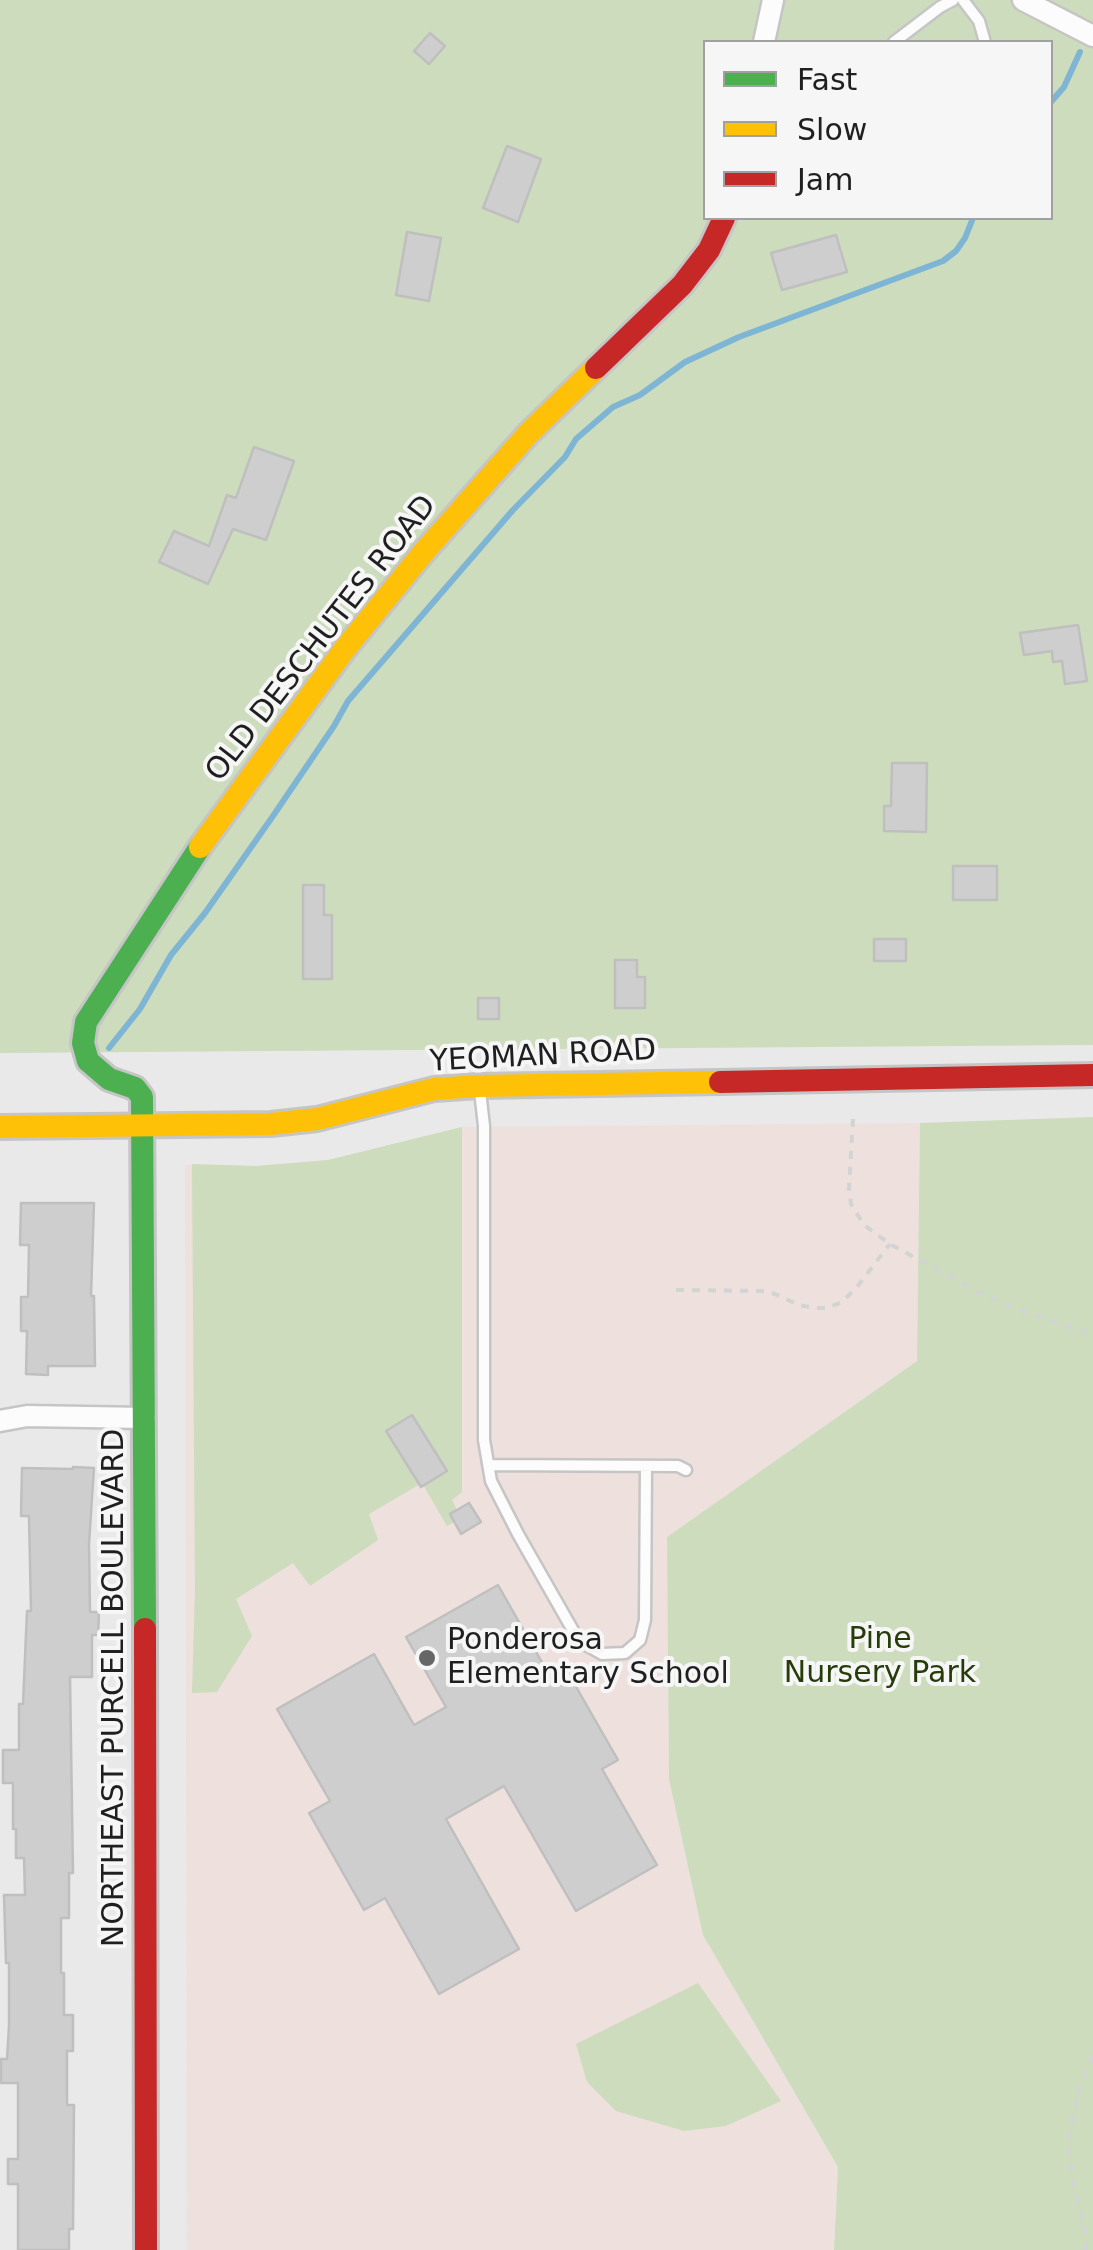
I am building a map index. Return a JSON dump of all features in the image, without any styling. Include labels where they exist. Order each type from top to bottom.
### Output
[{"type":"street","points":[[764,40],[773,0]]},
{"type":"street","points":[[1023,0],[1093,36]]},
{"type":"street","name":"OLD DESCHUTES ROAD","points":[[143,1126],[142,1097],[134,1088],[109,1079],[88,1060],[83,1043],[86,1022],[213,827],[422,552],[528,434],[682,285],[709,250],[723,220]]},
{"type":"street","name":"YEOMAN ROAD","points":[[0,1127],[271,1124],[317,1119],[434,1089],[480,1086],[1093,1075]]},
{"type":"street","name":"NORTHEAST PURCELL BOULEVARD","points":[[143,1126],[146,2250]]},
{"type":"street","points":[[0,1421],[26,1416],[145,1418]]},
{"type":"lane","points":[[897,40],[953,0]]},
{"type":"lane","points":[[963,0],[980,21],[985,40]]},
{"type":"lane","points":[[480,1086],[484,1126],[484,1440],[491,1481],[580,1641],[602,1654],[625,1652],[640,1640],[646,1620],[646,1466]]},
{"type":"lane","points":[[489,1464],[678,1466],[686,1470]]},
{"type":"path","points":[[854,1118],[849,1189],[851,1204],[864,1225],[890,1244],[980,1293],[1093,1335]]},
{"type":"path","points":[[676,1290],[762,1291],[800,1305],[828,1308],[842,1302],[858,1287],[890,1244]]},
{"type":"path","points":[[1086,2250],[1069,2144],[1072,2116],[1093,2056]]},
{"type":"shaded area","name":"Ponderosa Elementary School","points":[[920,1123],[917,1361],[667,1537],[669,1779],[703,1935],[838,2167],[834,2250],[187,2250],[185,1165],[256,1166],[328,1160],[462,1127]]},
{"type":"green space","points":[[0,0],[1093,0],[1093,1045],[0,1053]]},
{"type":"green space","name":"Pine Nursery Park","points":[[1093,1117],[1093,2250],[834,2250],[838,2167],[703,1935],[669,1779],[667,1537],[917,1361],[920,1123]]},
{"type":"green space","points":[[462,1127],[462,1492],[452,1500],[461,1518],[447,1526],[422,1483],[369,1514],[378,1540],[310,1586],[293,1563],[236,1599],[252,1636],[217,1692],[192,1693],[192,1164],[256,1166],[328,1160]]},
{"type":"green space","points":[[698,1983],[781,2101],[726,2126],[684,2131],[616,2111],[587,2082],[576,2044]]},
{"type":"building","points":[[430,33],[445,46],[429,64],[414,51]]},
{"type":"building","points":[[507,146],[541,159],[518,222],[483,208]]},
{"type":"building","points":[[407,232],[441,238],[429,301],[396,295]]},
{"type":"building","points":[[836,235],[847,272],[782,290],[771,253]]},
{"type":"building","points":[[254,447],[294,461],[266,540],[233,529],[208,584],[159,562],[174,531],[209,546],[227,495],[236,498]]},
{"type":"building","points":[[1078,625],[1087,681],[1065,684],[1062,661],[1053,662],[1052,651],[1024,655],[1020,633]]},
{"type":"building","points":[[892,763],[927,763],[926,832],[884,831],[884,806],[891,806]]},
{"type":"building","points":[[953,866],[997,866],[997,900],[953,900]]},
{"type":"building","points":[[303,885],[324,885],[324,915],[332,915],[332,979],[303,979]]},
{"type":"building","points":[[874,939],[906,939],[906,961],[874,961]]},
{"type":"building","points":[[615,960],[637,960],[637,977],[645,977],[645,1008],[615,1008]]},
{"type":"building","points":[[478,998],[499,998],[499,1019],[478,1019]]},
{"type":"building","points":[[21,1203],[94,1203],[91,1296],[95,1366],[48,1366],[48,1375],[26,1374],[27,1331],[21,1331],[21,1297],[28,1297],[29,1245],[20,1245]]},
{"type":"building","points":[[412,1415],[447,1471],[421,1487],[386,1431]]},
{"type":"building","points":[[22,1468],[94,1468],[90,1612],[99,1612],[98,1635],[92,1635],[92,1677],[70,1677],[73,1873],[69,1873],[69,1918],[61,1918],[61,1973],[64,2015],[73,2015],[73,2051],[67,2051],[67,2105],[74,2105],[73,2229],[69,2229],[69,2250],[18,2250],[18,2184],[8,2184],[8,2159],[18,2159],[18,2083],[1,2083],[1,2059],[7,2059],[9,2026],[4,1895],[25,1895],[24,1858],[16,1858],[13,1783],[3,1783],[3,1750],[19,1750],[27,1611],[31,1611],[29,1516],[21,1516]]},
{"type":"building","points":[[469,1503],[481,1522],[461,1534],[450,1514]]},
{"type":"building","points":[[498,1585],[552,1680],[567,1671],[618,1760],[602,1769],[657,1865],[576,1911],[504,1786],[446,1819],[519,1949],[439,1994],[385,1898],[364,1910],[309,1813],[330,1801],[277,1709],[374,1654],[414,1725],[446,1707],[406,1637]]},
{"type":"waterway","points":[[1053,100],[1064,87],[1080,52]]},
{"type":"waterway","points":[[109,1048],[140,1009],[171,955],[273,816],[348,701],[513,510],[565,457],[576,439],[613,407],[640,395],[685,362],[739,337],[943,261],[956,251],[972,220]]},
{"type":"traffic: fast","points":[[145,1629],[142,1097],[135,1088],[109,1079],[88,1061],[83,1043],[86,1022],[200,847]]},
{"type":"traffic: slow","points":[[200,847],[344,650],[423,553],[528,434],[596,368]]},
{"type":"traffic: slow","points":[[0,1127],[271,1124],[317,1119],[434,1089],[720,1082]]},
{"type":"traffic: jam","points":[[596,368],[682,285],[709,250],[723,220]]},
{"type":"traffic: jam","points":[[720,1082],[1093,1075]]},
{"type":"traffic: jam","points":[[145,1629],[146,2250]]},
{"type":"place","name":"Ponderosa Elementary School","points":[[427,1658]]}]
